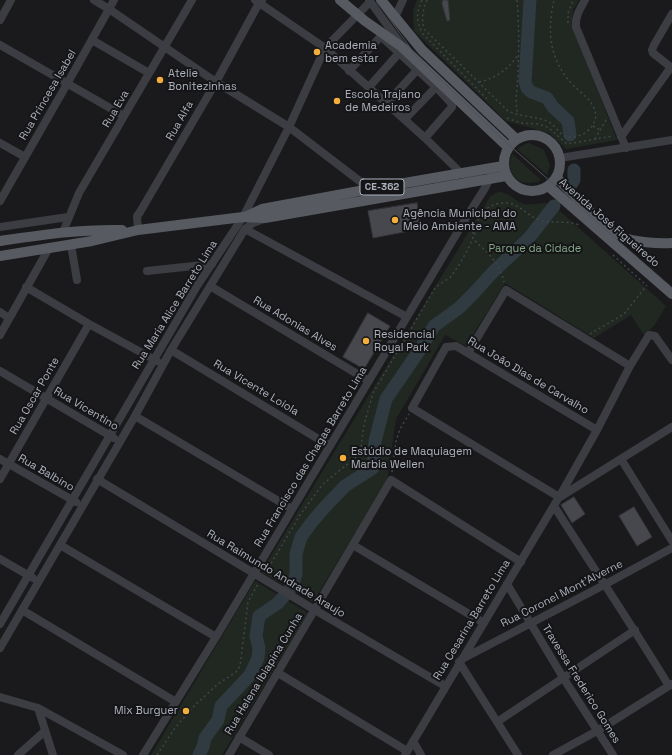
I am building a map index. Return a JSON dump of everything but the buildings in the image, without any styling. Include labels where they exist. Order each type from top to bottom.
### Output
[{"type":"main road","points":[[340,0],[400,50],[508,147]]},
{"type":"main road","points":[[382,0],[422,50],[516,139]]},
{"type":"main road","points":[[534,134],[543,136],[557,149],[560,158],[560,168],[556,177],[548,186],[541,190],[533,191],[517,188],[502,170],[504,156],[508,147],[516,139],[525,135],[534,134]]},
{"type":"main road","name":"CE-362","points":[[243,217],[262,209],[370,189],[461,173],[502,170]]},
{"type":"main road","name":"CE-362","points":[[0,256],[71,245],[138,230],[243,217],[265,218],[490,179],[502,170]]},
{"type":"main road","name":"Avenida José Figueiredo","points":[[556,177],[607,228],[614,233],[622,237],[639,240],[672,243]]},
{"type":"main road","name":"Avenida José Figueiredo","points":[[548,186],[650,282],[672,294]]},
{"type":"main road","name":"CE-362","points":[[0,241],[94,229],[138,230]]},
{"type":"street","points":[[0,20],[11,0]]},
{"type":"street","points":[[94,0],[216,82],[289,127],[370,189]]},
{"type":"street","name":"Rua Princesa Isabel","points":[[0,201],[114,0]]},
{"type":"street","name":"Rua Eva","points":[[63,232],[79,193],[192,0]]},
{"type":"street","points":[[395,17],[403,0]]},
{"type":"street","points":[[585,0],[577,14],[575,20],[576,27],[626,148]]},
{"type":"street","points":[[259,1],[325,48],[387,103],[461,173]]},
{"type":"street","name":"Rua Alfa","points":[[138,230],[137,216],[216,82],[259,1]]},
{"type":"street","points":[[369,1],[400,50],[417,70],[451,101],[452,107],[425,138]]},
{"type":"street","name":"Rua Maria Alice Barreto Lima","points":[[0,624],[197,286],[243,217],[289,127],[325,48],[361,18],[369,1]]},
{"type":"street","points":[[621,137],[671,68],[653,54],[652,50],[672,14]]},
{"type":"street","points":[[361,18],[381,36],[400,50]]},
{"type":"street","points":[[349,70],[381,36]]},
{"type":"street","points":[[92,40],[149,73]]},
{"type":"street","points":[[0,45],[124,116]]},
{"type":"street","points":[[369,87],[400,50]]},
{"type":"street","points":[[387,103],[417,70]]},
{"type":"street","points":[[405,120],[436,87]]},
{"type":"street","points":[[560,158],[672,140]]},
{"type":"street","points":[[0,142],[25,157]]},
{"type":"street","name":"Rua Francisco das Chagas Barreto Lima","points":[[143,755],[216,637],[466,218],[490,179],[502,170]]},
{"type":"street","points":[[0,227],[68,217]]},
{"type":"street","points":[[243,217],[245,229],[407,317]]},
{"type":"street","name":"Rua Maria Alice Barreto Lima","points":[[0,648],[135,416],[171,350],[245,229],[253,223],[265,218]]},
{"type":"street","points":[[71,245],[77,280]]},
{"type":"street","points":[[0,335],[49,248]]},
{"type":"street","points":[[147,271],[212,264]]},
{"type":"street","name":"Rua Adonias Alves","points":[[210,286],[369,382]]},
{"type":"street","points":[[26,287],[163,365]]},
{"type":"street","points":[[468,353],[506,290],[630,366]]},
{"type":"street","points":[[0,312],[9,318]]},
{"type":"street","name":"Rua Oscar Ponte","points":[[0,479],[89,324]]},
{"type":"street","name":"Rua Cesarina Barreto Lima","points":[[406,753],[561,494],[597,430],[630,366],[649,335],[654,336],[672,360]]},
{"type":"street","name":"Rua João Dias de Carvalho","points":[[412,408],[446,347],[456,346],[597,430]]},
{"type":"street","name":"Rua Vicente Loiola","points":[[171,350],[330,446]]},
{"type":"street","name":"Rua Vicentino","points":[[0,371],[120,442]]},
{"type":"street","points":[[412,408],[561,494],[672,427]]},
{"type":"street","points":[[135,416],[292,509]]},
{"type":"street","name":"Rua Balbino","points":[[0,459],[82,506]]},
{"type":"street","points":[[621,459],[672,540]]},
{"type":"street","name":"Rua Raimundo Andrade Araujo","points":[[97,479],[281,590],[445,686]]},
{"type":"street","points":[[391,480],[521,562]]},
{"type":"street","name":"Rua Helena Ibiapina Cunha","points":[[229,755],[391,480]]},
{"type":"street","points":[[553,755],[670,685],[554,506]]},
{"type":"street","points":[[60,545],[216,637]]},
{"type":"street","points":[[353,546],[484,623]]},
{"type":"street","name":"Rua Coronel Mont'Alverne","points":[[460,661],[672,548]]},
{"type":"street","points":[[0,559],[39,581]]},
{"type":"street","name":"Travessa Frederico Gomes","points":[[507,584],[564,679],[613,755]]},
{"type":"street","points":[[22,610],[176,702]]},
{"type":"street","points":[[497,722],[564,679],[635,630]]},
{"type":"street","points":[[460,661],[518,755]]},
{"type":"street","points":[[278,673],[406,753]]},
{"type":"street","points":[[0,697],[38,708],[123,755]]},
{"type":"street","points":[[38,708],[53,755]]},
{"type":"street","points":[[18,755],[45,731]]},
{"type":"street","points":[[239,737],[269,755]]},
{"type":"street","points":[[413,741],[421,755]]},
{"type":"path","points":[[422,0],[418,10],[417,22],[422,33],[489,101]]},
{"type":"path","points":[[427,0],[423,9],[422,19],[424,29],[508,111],[518,116],[546,121],[552,124],[564,135],[570,137],[580,135],[589,130],[593,126],[595,112],[592,104],[571,83],[561,70],[555,58],[550,38],[550,17],[554,0]]},
{"type":"path","points":[[517,0],[520,36],[518,84],[515,98],[518,116]]},
{"type":"path","points":[[479,82],[488,80],[506,70],[519,54]]},
{"type":"path","points":[[506,118],[521,123],[539,124],[549,128],[567,144],[612,136]]},
{"type":"path","points":[[595,139],[606,120]]},
{"type":"path","points":[[593,126],[600,130]]},
{"type":"path","points":[[157,755],[176,728],[195,705],[218,684],[236,672],[240,666],[248,602],[300,515],[323,484],[360,454],[364,425],[372,393],[436,288],[441,282],[451,277],[473,239],[481,213],[490,206],[507,203],[516,206],[535,219],[547,223],[577,224],[584,228]]},
{"type":"path","points":[[466,218],[473,224],[473,239],[495,261],[502,272],[506,290]]},
{"type":"path","points":[[584,338],[624,314],[650,282],[612,254]]},
{"type":"path","points":[[391,480],[396,441],[400,429],[412,408]]},
{"type":"green space","points":[[417,0],[579,0],[573,10],[572,25],[617,140],[566,149],[549,133],[506,121],[414,31],[413,11]]},
{"type":"green space","points":[[529,143],[544,150],[550,165],[547,175],[517,149]]},
{"type":"green space","points":[[512,154],[541,180],[526,183],[514,177],[511,172],[510,165]]},
{"type":"green space","name":"Parque da Cidade","points":[[498,192],[506,193],[524,204],[552,204],[666,306],[654,326],[644,335],[631,315],[594,338],[505,283],[466,346],[445,335],[396,419],[387,481],[313,602],[261,572],[490,197]]},
{"type":"green space","points":[[255,581],[308,613],[222,755],[151,755]]},
{"type":"waterway","points":[[530,0],[525,81],[527,88],[531,92],[547,98],[553,107],[568,121],[570,135]]},
{"type":"waterway","points":[[570,186],[574,180],[574,170]]},
{"type":"waterway","points":[[199,755],[205,738],[218,720],[221,706],[250,675],[258,658],[259,648],[256,636],[259,616],[278,603],[292,587],[296,574],[296,554],[301,537],[324,508],[345,486],[373,468],[375,441],[386,399],[421,348],[434,326],[459,308],[493,272],[529,238],[554,206]]},
{"type":"tram line","points":[[376,0],[416,56],[509,145],[672,288]]},
{"type":"place","name":"Academia bem estar","points":[[317,52]]},
{"type":"place","name":"Atelie Bonitezinhas","points":[[160,80]]},
{"type":"place","name":"Escola Trajano de Medeiros","points":[[337,101]]},
{"type":"place","name":"Agência Municipal do Meio Ambiente - AMA","points":[[395,220]]},
{"type":"place","name":"Residencial Royal Park","points":[[366,341]]},
{"type":"place","name":"Estúdio de Maquiagem Marbia Wellen","points":[[343,458]]},
{"type":"place","name":"Mix Burguer","points":[[186,711]]}]
